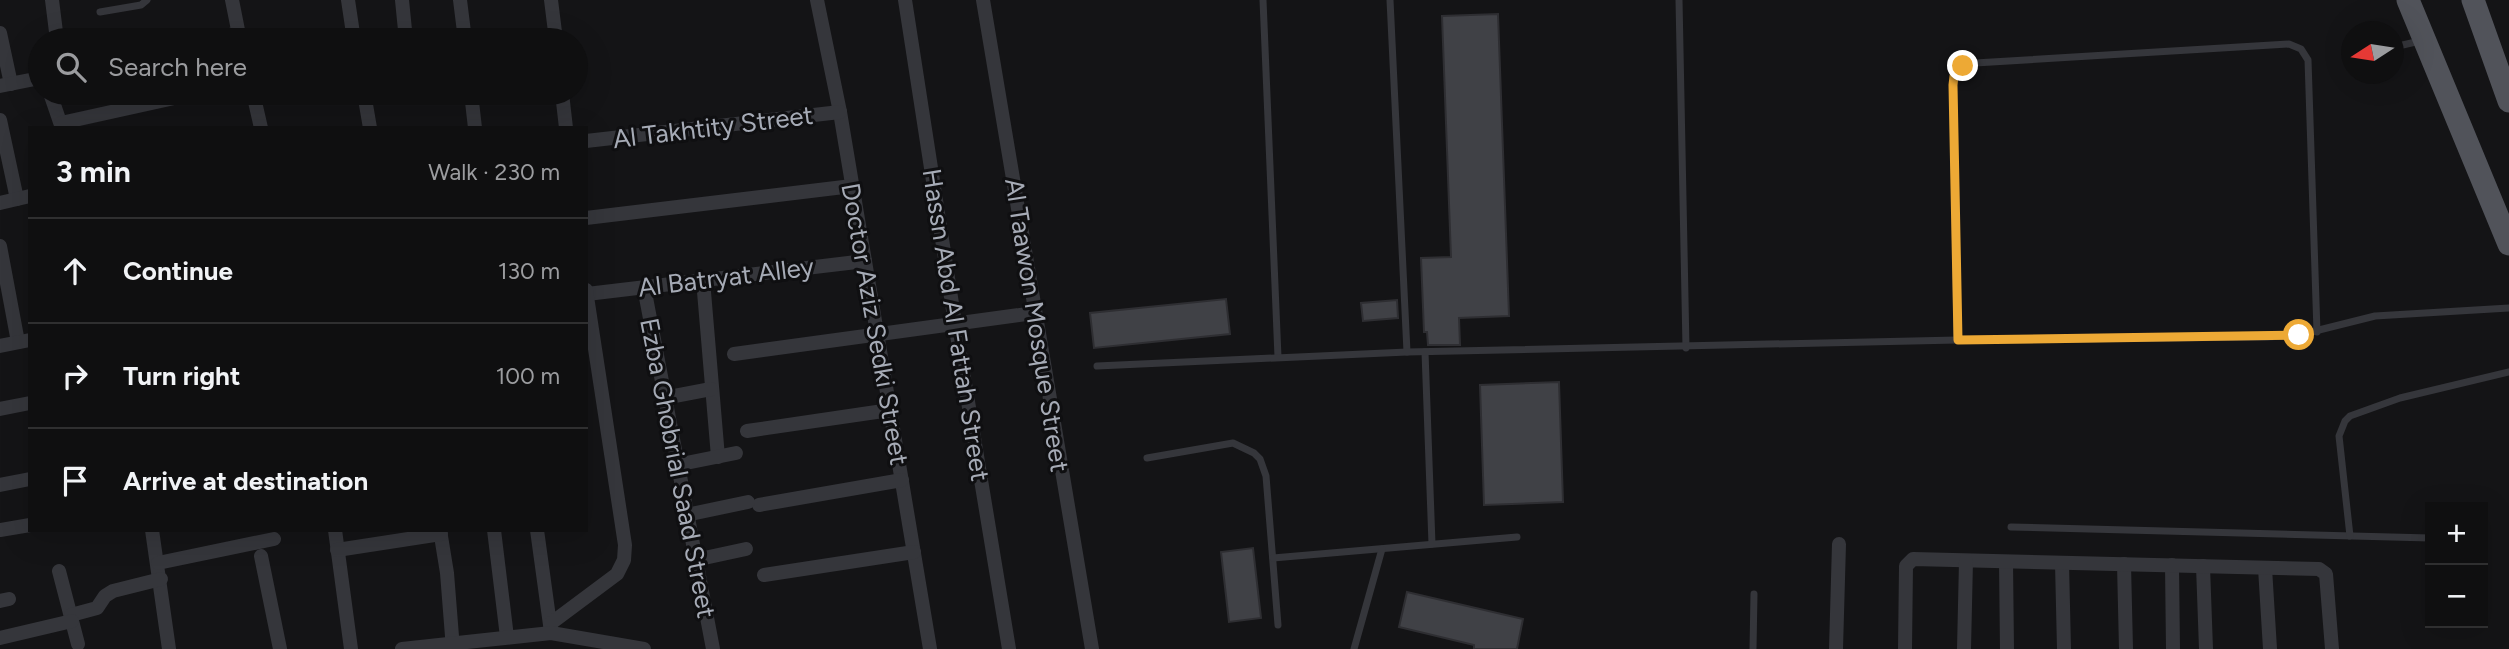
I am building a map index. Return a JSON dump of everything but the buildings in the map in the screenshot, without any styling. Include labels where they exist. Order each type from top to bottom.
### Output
[{"type":"main road","points":[[2408,0],[2427,40],[2509,244]]},
{"type":"main road","points":[[2473,0],[2509,101]]},
{"type":"street","points":[[52,0],[56,28]]},
{"type":"street","points":[[232,0],[237,28]]},
{"type":"street","points":[[348,0],[352,28]]},
{"type":"street","points":[[402,0],[405,28]]},
{"type":"street","points":[[460,0],[464,28]]},
{"type":"street","points":[[551,0],[554,28]]},
{"type":"street","name":"Doctor Aziz Sedki Street","points":[[817,0],[840,112],[930,649]]},
{"type":"street","name":"Hassn Abd Al Fattah Street","points":[[905,0],[1009,649]]},
{"type":"street","name":"Al Taawon Mosque Street","points":[[983,0],[1092,649]]},
{"type":"street","points":[[0,35],[5,85],[28,80]]},
{"type":"street","points":[[54,105],[61,126],[148,105]]},
{"type":"street","points":[[256,105],[261,126]]},
{"type":"street","points":[[366,105],[370,126]]},
{"type":"street","points":[[472,105],[475,126]]},
{"type":"street","points":[[563,105],[566,126]]},
{"type":"street","name":"Al Takhtity Street","points":[[588,141],[840,112]]},
{"type":"street","points":[[0,120],[23,198],[0,203]]},
{"type":"street","points":[[588,218],[852,186]]},
{"type":"street","points":[[0,248],[24,341],[0,345]]},
{"type":"street","name":"Al Batryat Alley","points":[[588,292],[864,261]]},
{"type":"street","points":[[704,280],[718,457]]},
{"type":"street","name":"Ezba Ghobrial Saad Street","points":[[644,287],[713,649]]},
{"type":"street","points":[[402,649],[453,646],[507,637],[524,642],[550,628],[617,574],[624,560],[625,545],[588,299]]},
{"type":"street","points":[[734,354],[1034,313]]},
{"type":"street","points":[[664,398],[711,388]]},
{"type":"street","points":[[0,409],[28,403]]},
{"type":"street","points":[[747,431],[890,410]]},
{"type":"street","points":[[676,465],[736,453]]},
{"type":"street","points":[[0,485],[28,479]]},
{"type":"street","points":[[686,515],[902,480]]},
{"type":"street","points":[[0,530],[28,525]]},
{"type":"street","points":[[152,532],[169,649]]},
{"type":"street","points":[[335,532],[351,649]]},
{"type":"street","points":[[337,550],[412,534],[440,532],[453,646]]},
{"type":"street","points":[[494,532],[507,637]]},
{"type":"street","points":[[537,532],[550,628]]},
{"type":"street","points":[[158,563],[274,539]]},
{"type":"street","points":[[1836,649],[1839,544]]},
{"type":"street","points":[[695,560],[746,549]]},
{"type":"street","points":[[764,575],[914,552]]},
{"type":"street","points":[[261,556],[280,649]]},
{"type":"street","points":[[1905,649],[1906,566],[1913,559],[2323,570],[2326,574],[2332,649]]},
{"type":"street","points":[[1964,649],[1966,561]]},
{"type":"street","points":[[2006,562],[2007,649]]},
{"type":"street","points":[[2062,563],[2064,649]]},
{"type":"street","points":[[2124,564],[2126,649]]},
{"type":"street","points":[[2172,565],[2173,649]]},
{"type":"street","points":[[2203,566],[2206,649]]},
{"type":"street","points":[[2265,568],[2270,649]]},
{"type":"street","points":[[59,571],[78,645]]},
{"type":"street","points":[[0,638],[71,618],[97,608],[105,596],[113,591],[161,579]]},
{"type":"street","points":[[550,628],[586,644],[644,649]]},
{"type":"lane","points":[[100,12],[141,5],[148,0]]},
{"type":"lane","points":[[1263,0],[1278,357]]},
{"type":"lane","points":[[1390,0],[1408,352]]},
{"type":"lane","points":[[1679,0],[1686,348]]},
{"type":"lane","points":[[2404,45],[2427,40]]},
{"type":"lane","points":[[1958,340],[1953,85],[1954,76],[1963,66],[1975,63],[2290,44],[2301,49],[2308,60],[2317,332]]},
{"type":"lane","points":[[1097,366],[1408,352],[1958,340],[2267,337],[2317,332],[2356,319],[2375,316],[2509,308]]},
{"type":"lane","points":[[1424,352],[1432,544]]},
{"type":"lane","points":[[2350,536],[2339,444],[2341,428],[2345,421],[2350,416],[2400,398],[2509,372]]},
{"type":"lane","points":[[1147,458],[1233,443],[1254,453],[1260,459],[1266,476],[1278,625]]},
{"type":"lane","points":[[2011,527],[2425,538]]},
{"type":"lane","points":[[1273,558],[1517,537]]},
{"type":"lane","points":[[1354,649],[1382,549]]},
{"type":"lane","points":[[1753,649],[1754,594]]},
{"type":"route","points":[[1963,66],[1954,76],[1953,85],[1958,340],[2299,335]]}]
